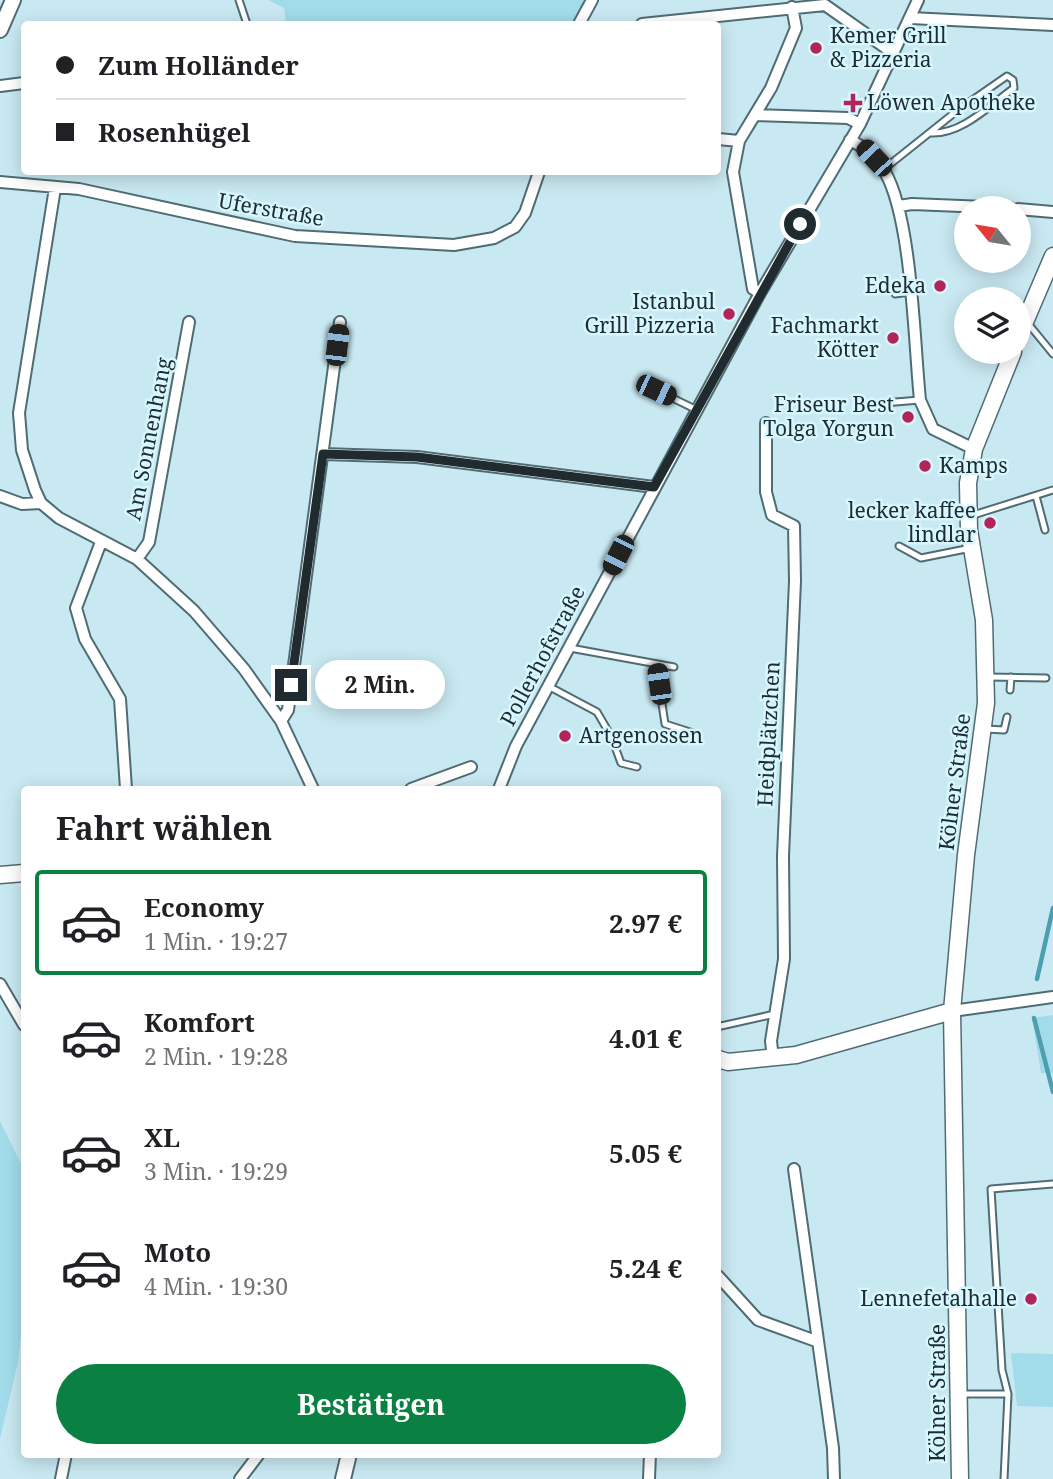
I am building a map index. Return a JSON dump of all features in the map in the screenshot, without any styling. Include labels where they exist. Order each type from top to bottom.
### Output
[{"type":"main road","points":[[1031,309],[1053,256]]},
{"type":"main road","name":"Kölner Straße","points":[[960,1479],[952,1012],[966,855],[983,728],[986,677],[984,620],[967,517],[974,449],[1008,364]]},
{"type":"main road","points":[[0,876],[21,873]]},
{"type":"main road","points":[[721,1059],[773,1059],[952,1012]]},
{"type":"street","points":[[0,30],[13,0]]},
{"type":"street","points":[[581,21],[592,0]]},
{"type":"street","name":"Pollerhofstraße","points":[[500,786],[516,746],[550,687],[654,487],[760,293],[860,124],[918,0]]},
{"type":"street","points":[[667,21],[823,2],[893,53]]},
{"type":"street","points":[[760,293],[753,289],[733,172],[740,141],[757,115],[785,59],[796,28],[792,6]]},
{"type":"street","points":[[910,18],[1053,25]]},
{"type":"street","points":[[0,86],[21,83]]},
{"type":"street","points":[[757,115],[848,118],[860,124]]},
{"type":"street","points":[[721,139],[740,141]]},
{"type":"street","points":[[850,140],[863,147],[884,169],[899,206],[920,400],[933,429],[974,449]]},
{"type":"street","name":"Uferstraße","points":[[0,182],[79,189],[295,236],[454,245],[494,238],[514,227],[525,213],[539,175]]},
{"type":"street","points":[[55,188],[40,264],[19,413],[22,450],[41,503],[59,518],[137,559],[194,611],[244,668],[281,721],[312,786]]},
{"type":"street","points":[[899,206],[954,206]]},
{"type":"street","points":[[1031,210],[1053,212]]},
{"type":"street","name":"Am Sonnenhang","points":[[137,559],[149,542],[189,322]]},
{"type":"street","points":[[281,721],[288,710],[340,322]]},
{"type":"street","name":"Heidplätzchen","points":[[766,423],[766,492],[772,515],[794,527],[795,581],[783,856],[784,959],[771,1041],[773,1059]]},
{"type":"street","points":[[323,454],[417,457],[654,487]]},
{"type":"street","points":[[0,496],[22,503],[41,503]]},
{"type":"street","points":[[102,542],[76,608],[85,639],[120,699],[125,786]]},
{"type":"street","points":[[419,786],[471,767]]},
{"type":"street","points":[[0,984],[21,1021]]},
{"type":"street","points":[[952,1012],[1053,997]]},
{"type":"street","points":[[793,1169],[834,1479]]},
{"type":"street","points":[[721,1279],[758,1320],[816,1341]]},
{"type":"street","points":[[61,1479],[65,1458]]},
{"type":"street","points":[[240,1479],[256,1458]]},
{"type":"street","points":[[343,1479],[348,1458]]},
{"type":"street","points":[[649,1479],[650,1458]]},
{"type":"lane","points":[[239,0],[246,21]]},
{"type":"lane","points":[[884,169],[958,110],[1007,76],[1013,80],[1014,88],[967,122],[946,134],[930,134]]},
{"type":"lane","points":[[958,110],[967,122]]},
{"type":"lane","points":[[895,294],[909,292]]},
{"type":"lane","points":[[1031,327],[1053,354]]},
{"type":"lane","points":[[656,390],[697,410]]},
{"type":"lane","points":[[883,402],[920,400]]},
{"type":"lane","points":[[967,517],[1053,490]]},
{"type":"lane","points":[[1036,496],[1045,530]]},
{"type":"lane","points":[[899,546],[921,558],[971,548]]},
{"type":"lane","points":[[570,648],[674,667]]},
{"type":"lane","points":[[656,664],[665,724],[693,733]]},
{"type":"lane","points":[[986,677],[1046,678]]},
{"type":"lane","points":[[1010,690],[1011,677]]},
{"type":"lane","points":[[550,687],[593,708],[611,736],[621,762],[637,767]]},
{"type":"lane","points":[[983,728],[1004,730],[1007,717]]},
{"type":"lane","points":[[722,1026],[775,1014]]},
{"type":"lane","points":[[1004,1479],[1008,1394],[1002,1370],[991,1189],[1053,1184]]},
{"type":"lane","points":[[960,1394],[1008,1394]]},
{"type":"shaded area","points":[[268,0],[586,0],[575,21],[286,21],[284,8]]},
{"type":"shaded area","points":[[1053,1015],[1053,1073],[1041,1073],[1032,1018]]},
{"type":"shaded area","points":[[0,1121],[21,1164],[21,1334],[18,1362],[0,1439]]},
{"type":"shaded area","points":[[1011,1353],[1053,1354],[1053,1407],[1017,1406]]},
{"type":"waterway","points":[[1037,979],[1053,908]]},
{"type":"waterway","points":[[1034,1018],[1053,1092]]},
{"type":"place","name":"Kemer Grill & Pizzeria","points":[[816,48]]},
{"type":"place","name":"Löwen Apotheke","points":[[853,103]]},
{"type":"place","name":"Edeka","points":[[940,286]]},
{"type":"place","name":"Istanbul Grill Pizzeria","points":[[729,314]]},
{"type":"place","name":"Fachmarkt Kötter","points":[[893,338]]},
{"type":"place","name":"Friseur Best Tolga Yorgun","points":[[908,417]]},
{"type":"place","name":"Kamps","points":[[925,466]]},
{"type":"place","name":"lecker kaffee lindlar","points":[[990,523]]},
{"type":"place","name":"Artgenossen","points":[[565,736]]},
{"type":"place","name":"Lennefetalhalle","points":[[1031,1299]]},
{"type":"route","points":[[291,685],[323,454],[417,457],[654,487],[800,224]]}]
